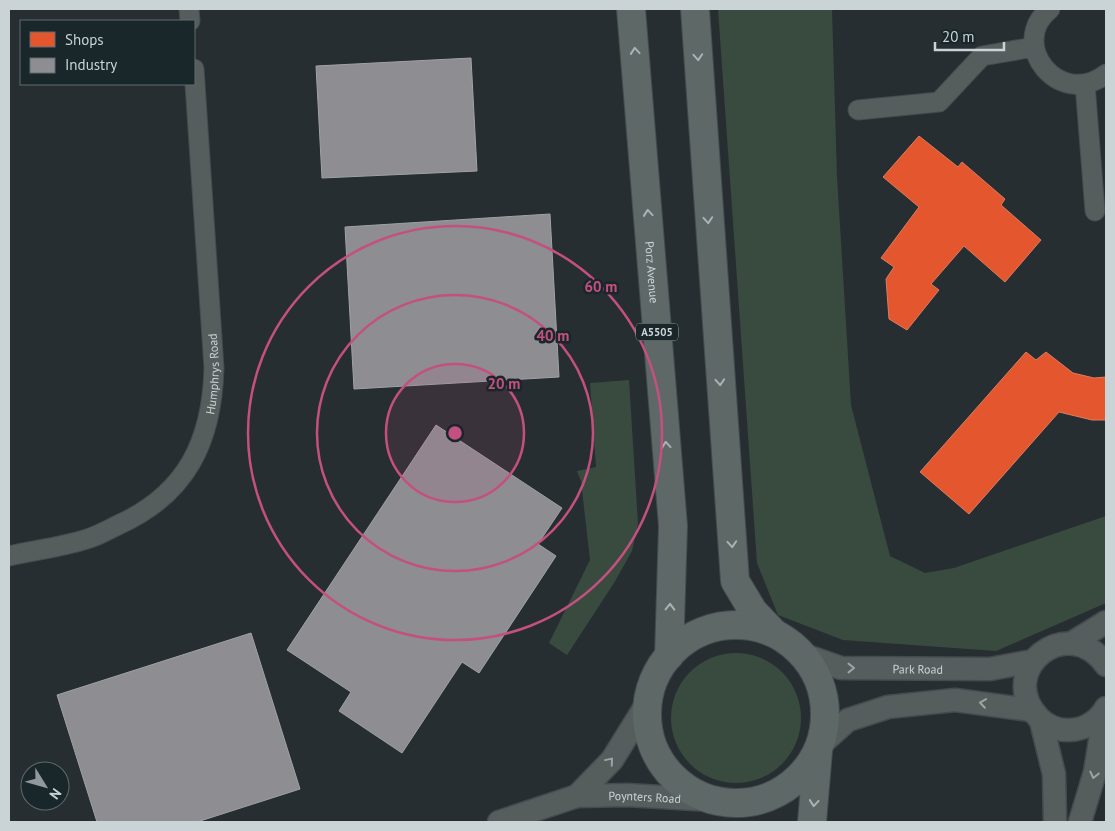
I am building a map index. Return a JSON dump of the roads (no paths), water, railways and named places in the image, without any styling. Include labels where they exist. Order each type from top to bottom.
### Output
[{"type":"main road","name":"Porz Avenue","points":[[632,9],[672,526],[669,656]]},
{"type":"main road","points":[[694,9],[735,581],[753,611],[774,633]]},
{"type":"main road","points":[[748,822],[716,801],[688,790],[669,773],[655,751],[648,727],[648,702],[659,669],[669,656],[686,640],[706,629],[729,625],[752,626],[774,633],[790,642],[804,655],[817,675],[824,698],[826,721],[819,747],[812,822]]},
{"type":"main road","points":[[716,801],[745,803],[768,798],[789,786],[806,770],[819,747]]},
{"type":"street","points":[[1050,9],[1039,22],[1035,34],[1034,48],[1043,67],[1058,80],[1072,84],[1086,84],[1106,74]]},
{"type":"street","points":[[858,110],[939,102],[982,56],[1034,48]]},
{"type":"street","name":"Humphrys Road","points":[[9,556],[88,539],[150,509],[172,489],[192,463],[207,426],[213,395],[214,368],[195,84]]},
{"type":"street","points":[[1086,84],[1095,211]]},
{"type":"street","points":[[1055,822],[1054,774],[1036,716],[1026,698],[1024,685],[1027,672],[1033,661],[1050,647],[1072,643],[1106,622]]},
{"type":"street","points":[[1072,643],[1087,647],[1099,656],[1106,666]]},
{"type":"street","name":"Park Road","points":[[804,655],[841,668],[990,670],[1033,661]]},
{"type":"street","points":[[819,747],[848,720],[888,707],[955,700],[1036,716],[1054,728],[1068,730],[1083,728],[1095,721],[1106,709]]},
{"type":"street","name":"Poynters Road","points":[[577,796],[612,760],[648,702]]},
{"type":"street","points":[[1080,822],[1095,772],[1106,709]]},
{"type":"street","name":"Poynters Road","points":[[499,822],[577,796],[627,795],[716,801]]}]
